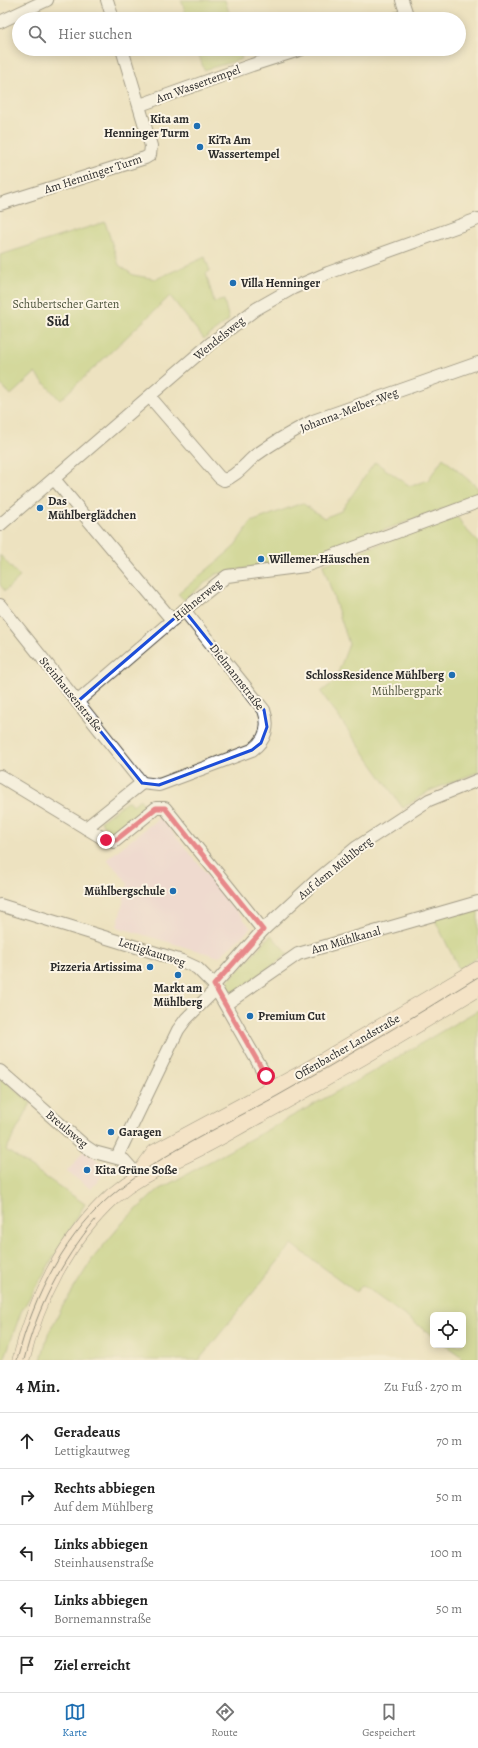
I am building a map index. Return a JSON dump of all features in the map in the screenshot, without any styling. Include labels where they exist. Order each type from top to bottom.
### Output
[{"type":"main road","name":"Offenbacher Landstraße","points":[[20,1360],[35,1314],[67,1251],[101,1208],[138,1176],[191,1152],[277,1096],[478,970]]},
{"type":"main road","name":"Offenbacher Landstraße","points":[[277,1096],[381,1046],[478,986]]},
{"type":"street","points":[[21,12],[47,0]]},
{"type":"street","points":[[107,0],[111,12]]},
{"type":"street","points":[[402,0],[406,12]]},
{"type":"street","points":[[0,22],[12,16]]},
{"type":"street","name":"Am Henninger Turm","points":[[0,204],[145,158],[150,155],[151,146],[124,56]]},
{"type":"street","name":"Am Wassertempel","points":[[140,105],[280,56]]},
{"type":"street","name":"Wendelsweg","points":[[0,525],[232,326],[256,310],[293,288],[388,250],[478,219]]},
{"type":"street","name":"Johanna-Melber-Weg","points":[[150,397],[218,477],[224,480],[236,473],[255,456],[288,434],[313,421],[478,363]]},
{"type":"street","points":[[54,479],[172,620]]},
{"type":"street","name":"Hühnerweg","points":[[77,702],[172,620],[227,576],[305,566],[478,502]]},
{"type":"street","name":"Steinhausenstraße","points":[[0,605],[142,783]]},
{"type":"street","name":"Dielmannstraße","points":[[142,783],[159,785],[243,754],[257,747],[266,734],[267,719],[264,710],[184,610]]},
{"type":"street","points":[[0,776],[106,840],[114,842],[156,808],[162,807],[167,809],[263,930]]},
{"type":"street","name":"Auf dem Mühlberg","points":[[117,1157],[178,1030],[263,930],[317,880],[357,847],[429,800],[478,780]]},
{"type":"street","points":[[86,828],[142,783]]},
{"type":"street","name":"Am Mühlkanal","points":[[226,1004],[298,954],[478,902]]},
{"type":"street","name":"Lettigkautweg","points":[[0,905],[182,961],[197,968],[215,987],[226,1004],[277,1096]]},
{"type":"street","name":"Breulsweg","points":[[0,1071],[85,1146],[102,1154],[124,1160],[138,1176]]},
{"type":"highlighted area","points":[[184,610],[264,710],[267,727],[261,743],[252,750],[159,785],[142,783],[77,702]]},
{"type":"shaded area","name":"Mühlbergschule","points":[[160,817],[251,928],[219,957],[117,927],[128,883],[107,859]]},
{"type":"shaded area","name":"Kita Grüne Soße","points":[[84,1150],[108,1168],[91,1189],[67,1172]]},
{"type":"green space","points":[[181,0],[225,0],[229,12],[185,12]]},
{"type":"green space","points":[[199,56],[241,56],[242,59],[204,70]]},
{"type":"green space","name":"Schubertscher Garten","points":[[105,222],[119,265],[133,275],[156,279],[205,257],[210,271],[206,273],[214,302],[224,300],[229,320],[204,339],[170,296],[60,400],[35,373],[11,395],[0,384],[0,255]]},
{"type":"green space","points":[[443,458],[478,488],[478,496],[315,555],[216,574],[184,600],[178,594],[233,548],[251,522],[302,503],[324,518],[341,511],[375,462],[410,486],[428,480]]},
{"type":"green space","name":"Mühlbergpark","points":[[457,516],[464,527],[478,542],[478,772],[429,791],[403,808],[321,692],[335,681],[349,644],[323,565]]},
{"type":"green space","points":[[0,555],[20,577],[5,591],[0,585]]},
{"type":"green space","points":[[140,799],[146,808],[117,834],[107,830],[101,821],[129,800],[133,805]]},
{"type":"green space","points":[[478,902],[478,957],[459,969],[433,916]]},
{"type":"green space","points":[[271,935],[288,954],[237,991],[233,992],[227,987],[228,981]]},
{"type":"green space","points":[[478,1010],[478,1360],[460,1360],[462,1357],[449,1348],[466,1348],[466,1312],[430,1312],[430,1334],[362,1285],[356,1292],[292,1244],[199,1360],[41,1360],[48,1334],[64,1304],[93,1258],[124,1221],[158,1190],[367,1075]]},
{"type":"green space","points":[[0,1077],[31,1103],[6,1150],[85,1204],[21,1312],[4,1360],[0,1360]]},
{"type":"tram line","points":[[17,1360],[33,1312],[54,1266],[83,1224],[119,1189],[155,1163],[175,1151],[328,1067],[478,977]]},
{"type":"tram line","points":[[24,1360],[36,1322],[52,1286],[71,1252],[95,1220]]},
{"type":"place","name":"Kita am Henninger Turm","points":[[197,126]]},
{"type":"place","name":"KiTa Am Wassertempel","points":[[200,147]]},
{"type":"place","name":"Villa Henninger","points":[[233,283]]},
{"type":"place","name":"Das Mühlberglädchen","points":[[40,508]]},
{"type":"place","name":"Willemer-Häuschen","points":[[261,559]]},
{"type":"place","name":"SchlossResidence Mühlberg","points":[[452,675]]},
{"type":"place","name":"Mühlbergschule","points":[[173,891]]},
{"type":"place","name":"Pizzeria Artissima","points":[[150,967]]},
{"type":"place","name":"Markt am Mühlberg","points":[[178,975]]},
{"type":"place","name":"Premium Cut","points":[[250,1016]]},
{"type":"place","name":"Garagen","points":[[111,1132]]},
{"type":"place","name":"Kita Grüne Soße","points":[[87,1170]]},
{"type":"district","name":"Süd","points":[[58,321]]},
{"type":"route","points":[[106,840],[114,842],[156,808],[162,807],[167,809],[253,920],[263,930],[214,985],[266,1076]]}]
